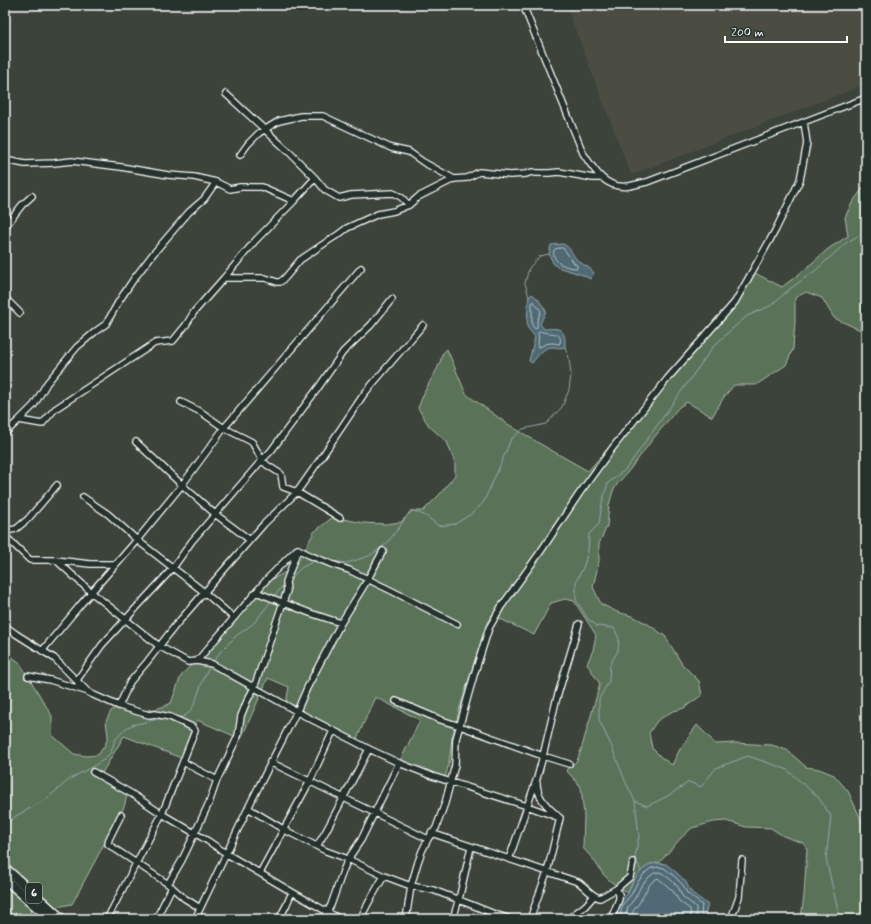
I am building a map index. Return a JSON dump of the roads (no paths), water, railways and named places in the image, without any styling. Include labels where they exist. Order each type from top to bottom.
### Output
[{"type":"highway","name":"6","points":[[5,868],[62,919]]},
{"type":"highway","name":"6","points":[[5,879],[50,919]]},
{"type":"street","points":[[523,5],[583,153],[595,171],[610,184],[628,186],[648,182],[866,98]]},
{"type":"street","points":[[226,94],[288,151],[325,190],[339,198],[351,195],[393,193],[401,197],[409,204]]},
{"type":"street","points":[[240,155],[259,133],[279,121],[301,116],[323,116],[391,148],[409,152],[423,162],[454,179]]},
{"type":"street","points":[[406,919],[411,886],[418,862],[431,833],[436,828],[445,803],[455,765],[456,739],[474,675],[490,628],[501,607],[542,551],[579,494],[611,450],[668,378],[735,302],[775,231],[800,180],[807,143],[804,122]]},
{"type":"street","points":[[5,160],[25,164],[72,161],[168,175],[194,177],[216,182],[230,189],[240,187],[262,187],[294,201]]},
{"type":"street","points":[[224,278],[265,278],[280,282],[300,260],[347,228],[378,214],[394,211],[454,179],[467,178],[479,172],[510,175],[532,172],[560,172],[593,178],[602,178]]},
{"type":"street","points":[[19,420],[42,424],[55,409],[155,343],[173,341],[194,312],[255,241],[315,178]]},
{"type":"street","points":[[5,433],[34,406],[47,383],[77,347],[106,324],[122,296],[149,259],[189,212],[204,199],[216,182]]},
{"type":"street","points":[[5,227],[22,205],[32,196]]},
{"type":"street","points":[[42,652],[182,485],[224,428],[361,268]]},
{"type":"street","points":[[5,298],[20,313]]},
{"type":"street","points":[[77,680],[102,645],[173,568],[192,541],[271,451],[318,388],[342,352],[371,325],[392,300]]},
{"type":"street","points":[[119,706],[130,682],[204,592],[264,524],[297,492],[364,394],[423,325]]},
{"type":"street","points":[[181,402],[201,412],[224,428],[252,442],[266,465],[281,474],[283,487],[297,492],[340,518]]},
{"type":"street","points":[[136,442],[215,514],[250,540]]},
{"type":"street","points":[[5,531],[16,530],[28,519],[56,485]]},
{"type":"street","points":[[84,497],[108,514],[137,540],[204,592],[234,618]]},
{"type":"street","points":[[5,536],[30,560],[56,560],[90,564],[116,564]]},
{"type":"street","points":[[298,549],[309,555],[349,570],[457,624]]},
{"type":"street","points":[[197,661],[268,578],[298,549]]},
{"type":"street","points":[[156,919],[238,736],[241,716],[254,688],[287,591],[286,582],[298,549]]},
{"type":"street","points":[[195,919],[270,762],[297,712],[341,623],[383,551]]},
{"type":"street","points":[[56,560],[91,592],[159,646],[188,662],[197,661],[212,664],[297,712],[399,763],[432,776],[560,818]]},
{"type":"street","points":[[256,592],[282,603],[341,623]]},
{"type":"street","points":[[509,859],[537,778],[556,701],[579,624]]},
{"type":"street","points":[[5,626],[42,652],[54,658],[89,692]]},
{"type":"street","points":[[28,676],[50,680],[89,692],[119,706],[149,715],[155,714],[170,717],[194,729],[195,731],[162,814],[108,919]]},
{"type":"street","points":[[396,701],[441,720],[568,764]]},
{"type":"street","points":[[260,873],[310,781],[333,730]]},
{"type":"street","points":[[317,846],[369,749]]},
{"type":"street","points":[[183,762],[217,780]]},
{"type":"street","points":[[270,762],[428,839]]},
{"type":"street","points":[[323,919],[331,905],[342,871],[361,840],[399,763]]},
{"type":"street","points":[[93,772],[132,794],[227,854],[340,919]]},
{"type":"street","points":[[537,778],[538,792],[547,806],[560,818]]},
{"type":"street","points":[[248,808],[283,829],[326,851],[348,859],[384,876],[411,886],[433,890],[510,919]]},
{"type":"street","points":[[121,815],[109,839],[108,844],[110,847],[170,886],[184,898],[200,908]]},
{"type":"street","points":[[530,919],[547,872],[560,818]]},
{"type":"street","points":[[431,833],[578,882],[594,896],[600,898],[630,877],[633,862]]},
{"type":"street","points":[[453,919],[472,847]]},
{"type":"street","points":[[731,919],[739,897],[742,860]]},
{"type":"street","points":[[360,919],[384,876]]},
{"type":"street","points":[[611,919],[619,894],[616,888]]},
{"type":"street","points":[[279,919],[292,892]]},
{"type":"street","points":[[569,919],[585,906],[594,896]]},
{"type":"water","points":[[563,244],[569,248],[576,259],[594,273],[590,279],[583,275],[557,267],[553,263],[549,254],[551,245]]},
{"type":"water","points":[[532,294],[538,299],[546,311],[540,324],[544,329],[561,330],[564,334],[565,347],[552,347],[546,349],[540,353],[532,363],[529,361],[535,337],[527,327],[528,302],[529,297]]},
{"type":"water","points":[[650,864],[666,864],[677,873],[686,882],[690,891],[708,905],[705,914],[710,919],[616,919],[620,902],[628,893],[633,881],[641,871]]},
{"type":"waterway","points":[[840,919],[826,859],[831,816],[818,797],[786,769],[748,756],[716,768],[701,787],[689,782],[666,797],[647,806],[635,801],[599,720],[599,699],[609,681],[610,664],[618,651],[619,639],[614,628],[597,626],[588,619],[576,600],[576,582],[588,552],[589,534],[599,524],[602,503],[608,483],[626,469],[713,347],[747,316],[770,306],[791,288],[816,270],[846,243],[866,231]]},
{"type":"waterway","points":[[529,297],[525,283],[529,268],[540,256],[549,254]]},
{"type":"waterway","points":[[331,561],[347,563],[369,556],[386,544],[411,510],[426,516],[439,526],[455,524],[471,514],[483,503],[511,439],[523,429],[546,424],[562,407],[569,390],[571,375],[569,358],[565,347]]},
{"type":"waterway","points":[[291,578],[301,568],[316,560]]},
{"type":"waterway","points":[[274,597],[284,584]]},
{"type":"waterway","points":[[213,662],[222,650],[236,636],[254,623],[272,600]]},
{"type":"waterway","points":[[179,718],[187,714],[193,708],[204,678],[210,667]]},
{"type":"waterway","points":[[5,825],[16,816],[45,800],[70,779],[105,759],[111,752],[115,740],[126,728],[132,725],[163,718]]},
{"type":"waterway","points":[[635,801],[639,836],[635,857],[641,871]]},
{"type":"waterway","points":[[5,819],[9,820]]}]
